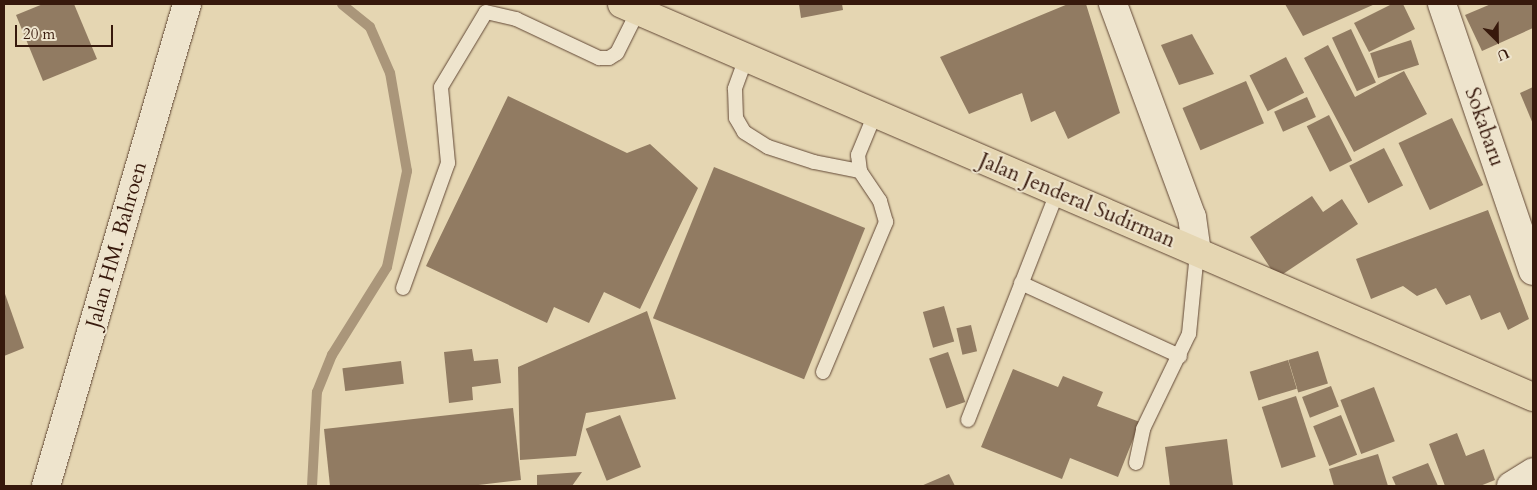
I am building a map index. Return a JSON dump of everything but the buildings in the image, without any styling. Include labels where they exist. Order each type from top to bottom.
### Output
[{"type":"main road","name":"Jalan Jenderal Sudirman","points":[[630,7],[1533,397]]},
{"type":"street","name":"Jalan HM. Bahroen","points":[[46,486],[187,4]]},
{"type":"street","points":[[1113,4],[1192,218],[1198,252]]},
{"type":"street","name":"Sokabaru","points":[[1442,4],[1531,256]]},
{"type":"street","points":[[1511,486],[1533,472]]},
{"type":"lane","points":[[403,288],[448,163],[441,87],[488,8],[599,58],[609,58],[618,53],[630,7]]},
{"type":"lane","points":[[746,58],[735,89],[736,118],[744,132],[768,147],[814,162],[860,171]]},
{"type":"lane","points":[[824,372],[886,222],[880,201],[860,171],[858,155],[875,114]]},
{"type":"lane","points":[[968,420],[1057,193]]},
{"type":"lane","points":[[1136,463],[1143,429],[1180,356],[1192,320],[1198,252]]},
{"type":"lane","points":[[1021,283],[1180,356]]},
{"type":"waterway","points":[[312,486],[317,392],[332,355],[387,267],[407,171],[390,73],[370,27],[342,4]]}]
